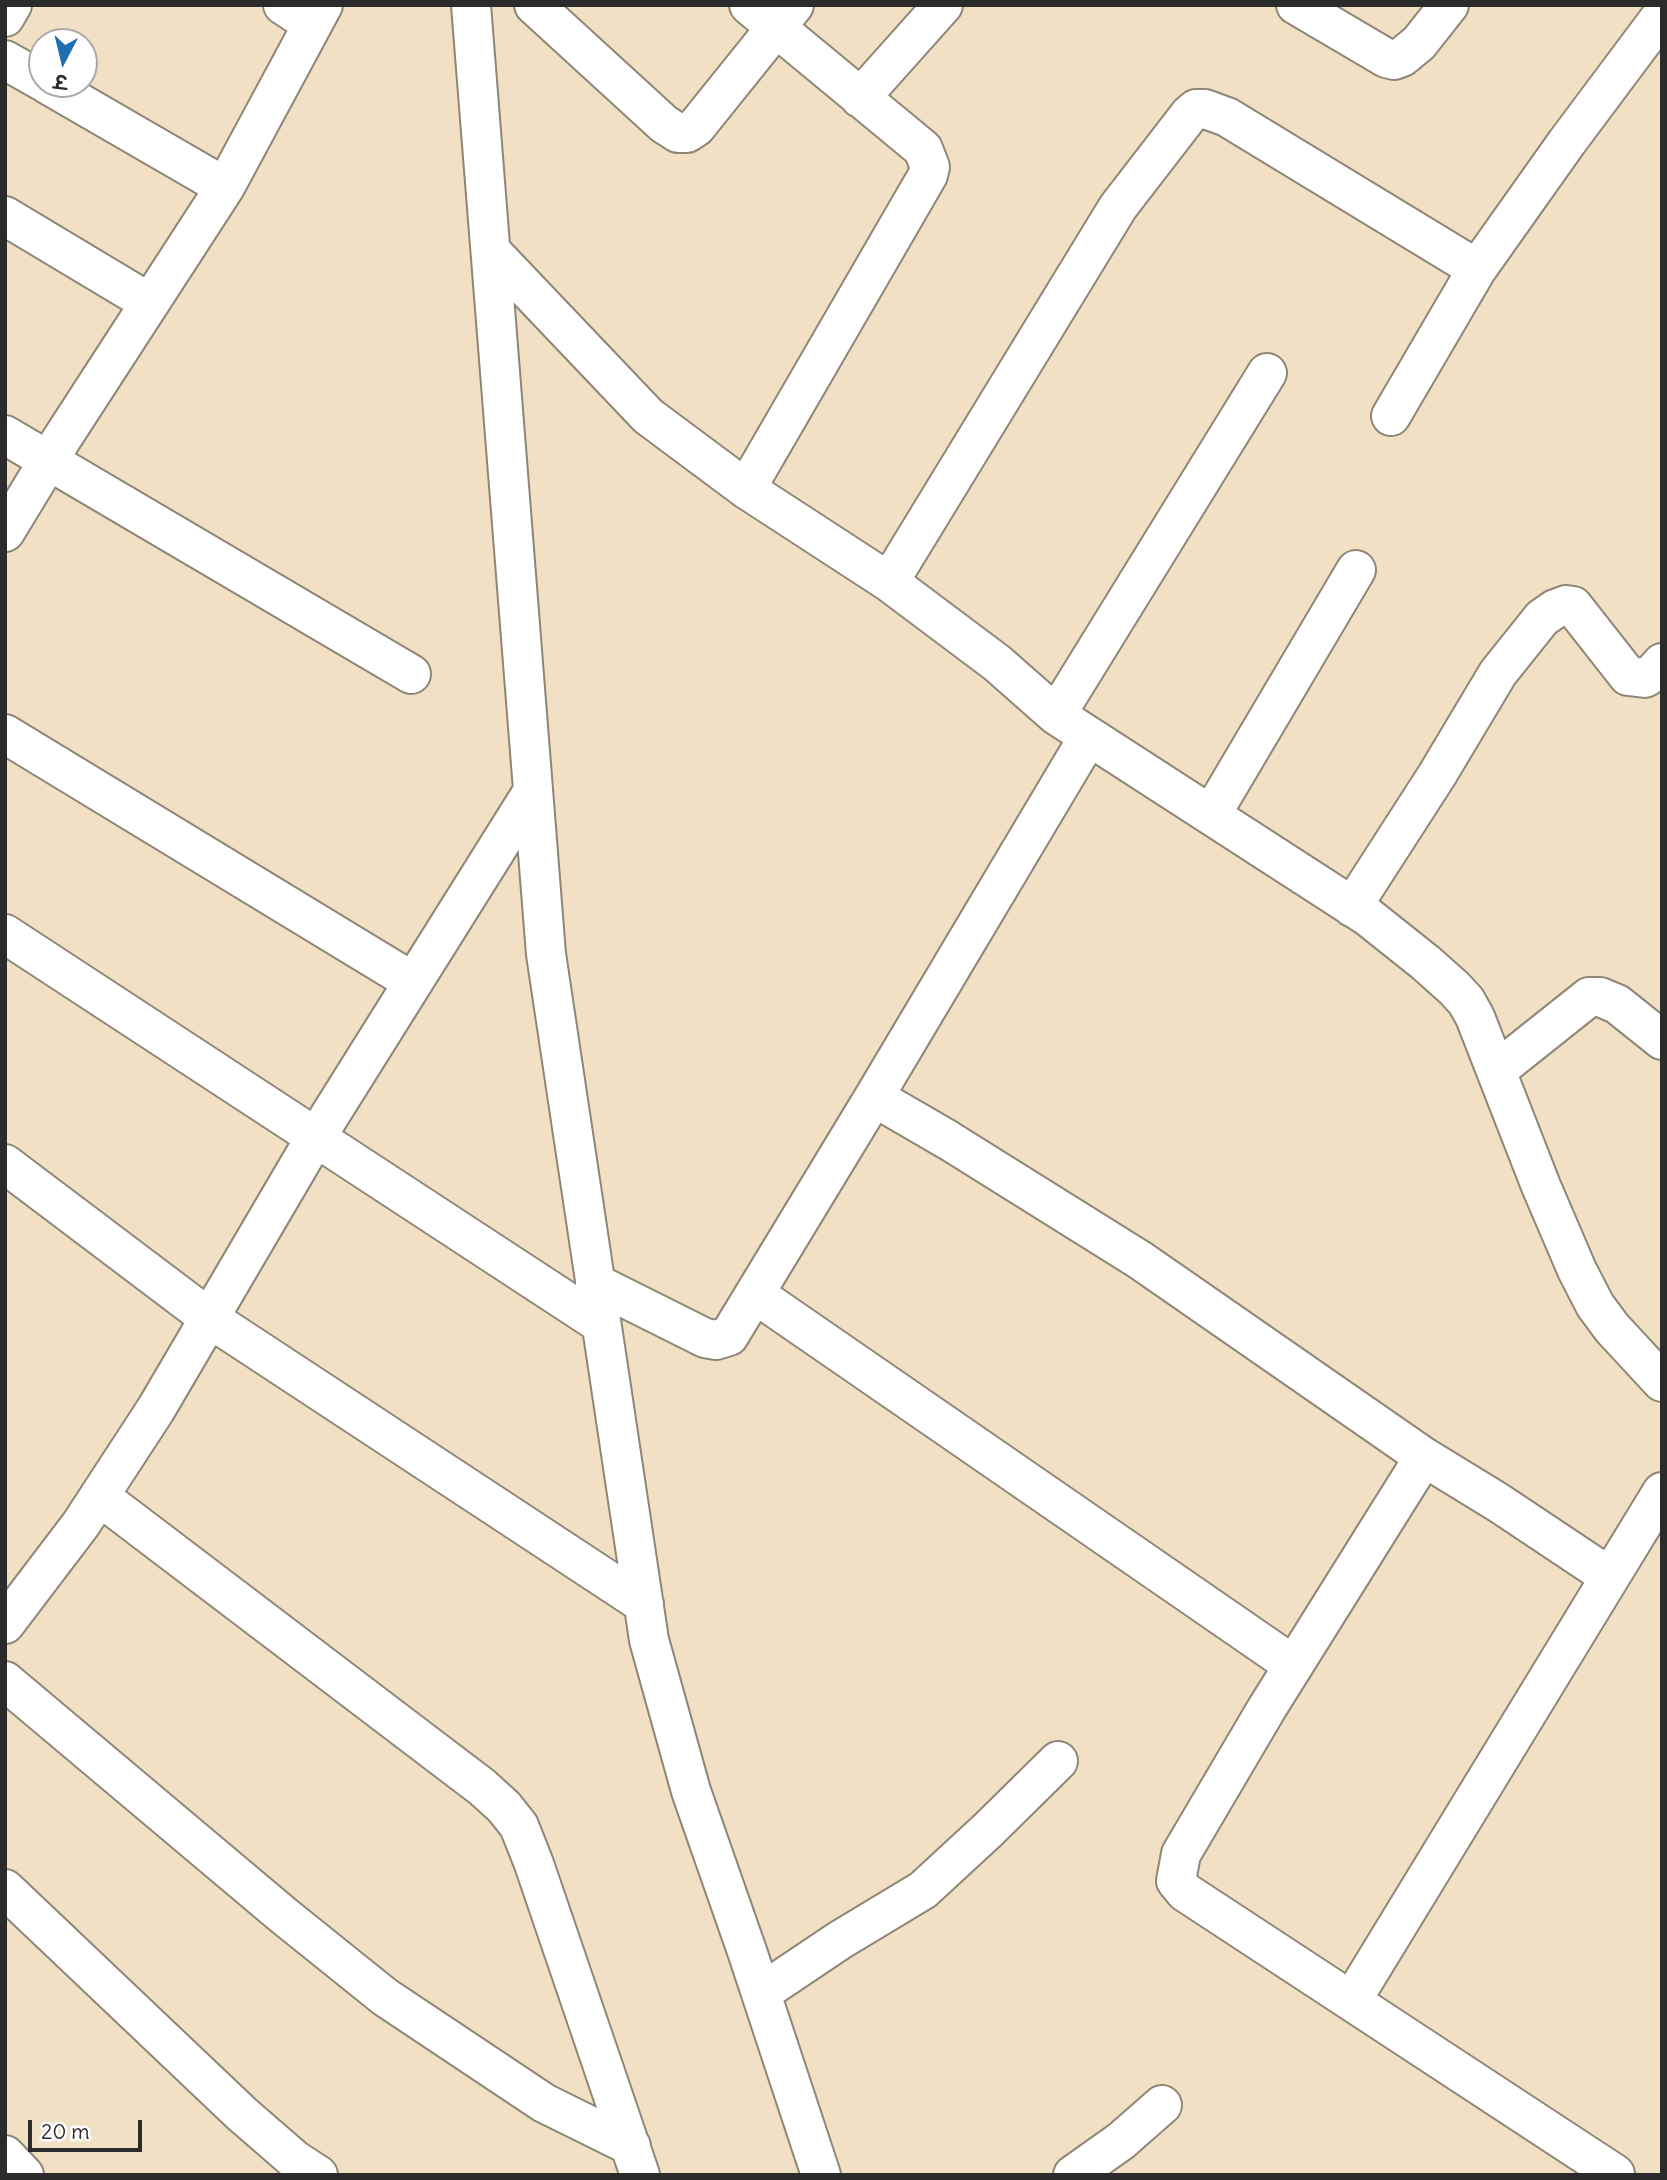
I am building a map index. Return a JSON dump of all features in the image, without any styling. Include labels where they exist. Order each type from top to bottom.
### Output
[{"type":"street","points":[[5,17],[12,5]]},
{"type":"street","points":[[471,5],[546,954],[649,1640],[691,1791],[821,2175]]},
{"type":"street","points":[[534,5],[664,124],[678,133],[687,133],[696,127],[773,13],[860,98],[923,149],[929,160],[928,175],[747,489]]},
{"type":"street","points":[[860,98],[943,5]]},
{"type":"street","points":[[1296,5],[1385,58],[1394,60],[1419,43],[1450,5]]},
{"type":"street","points":[[5,532],[225,187],[306,11]]},
{"type":"street","points":[[1391,416],[1477,269],[1662,15]]},
{"type":"street","points":[[5,60],[28,73]]},
{"type":"street","points":[[71,98],[225,187]]},
{"type":"street","points":[[889,582],[1118,207],[1196,109],[1205,109],[1227,117],[1477,269]]},
{"type":"street","points":[[5,216],[150,303]]},
{"type":"street","points":[[491,251],[638,407],[747,489],[889,582],[997,663],[1056,715],[1352,907],[1426,963],[1466,1002],[1546,1198],[1595,1305],[1612,1328],[1662,1382]]},
{"type":"street","points":[[1056,715],[1267,373]]},
{"type":"street","points":[[5,435],[411,674]]},
{"type":"street","points":[[1210,815],[1356,570]]},
{"type":"street","points":[[1352,907],[1437,775],[1498,673],[1542,618],[1566,605],[1573,607],[1628,676],[1645,678],[1662,663]]},
{"type":"street","points":[[5,734],[413,982]]},
{"type":"street","points":[[595,1283],[705,1338],[716,1340],[729,1336],[1089,736]]},
{"type":"street","points":[[5,1624],[99,1496],[156,1409],[315,1139],[533,791]]},
{"type":"street","points":[[5,934],[601,1324]]},
{"type":"street","points":[[1496,1071],[1589,997],[1617,1004],[1662,1040]]},
{"type":"street","points":[[874,1097],[1140,1260],[1424,1457],[1610,1577]]},
{"type":"street","points":[[5,1164],[209,1318],[644,1604]]},
{"type":"street","points":[[755,1294],[1293,1665]]},
{"type":"street","points":[[1424,1457],[1293,1665],[1181,1854],[1176,1881],[1185,1892],[1615,2174]]},
{"type":"street","points":[[1352,2000],[1662,1492]]},
{"type":"street","points":[[99,1496],[482,1787],[504,1807],[519,1826],[534,1864],[635,2160]]},
{"type":"street","points":[[5,1681],[282,1915],[385,1997],[635,2160]]},
{"type":"street","points":[[761,1993],[923,1890],[1058,1761]]},
{"type":"street","points":[[5,1889],[242,2114],[295,2160],[318,2175]]},
{"type":"street","points":[[1073,2175],[1122,2141],[1162,2105]]},
{"type":"street","points":[[5,2155],[24,2175]]}]
